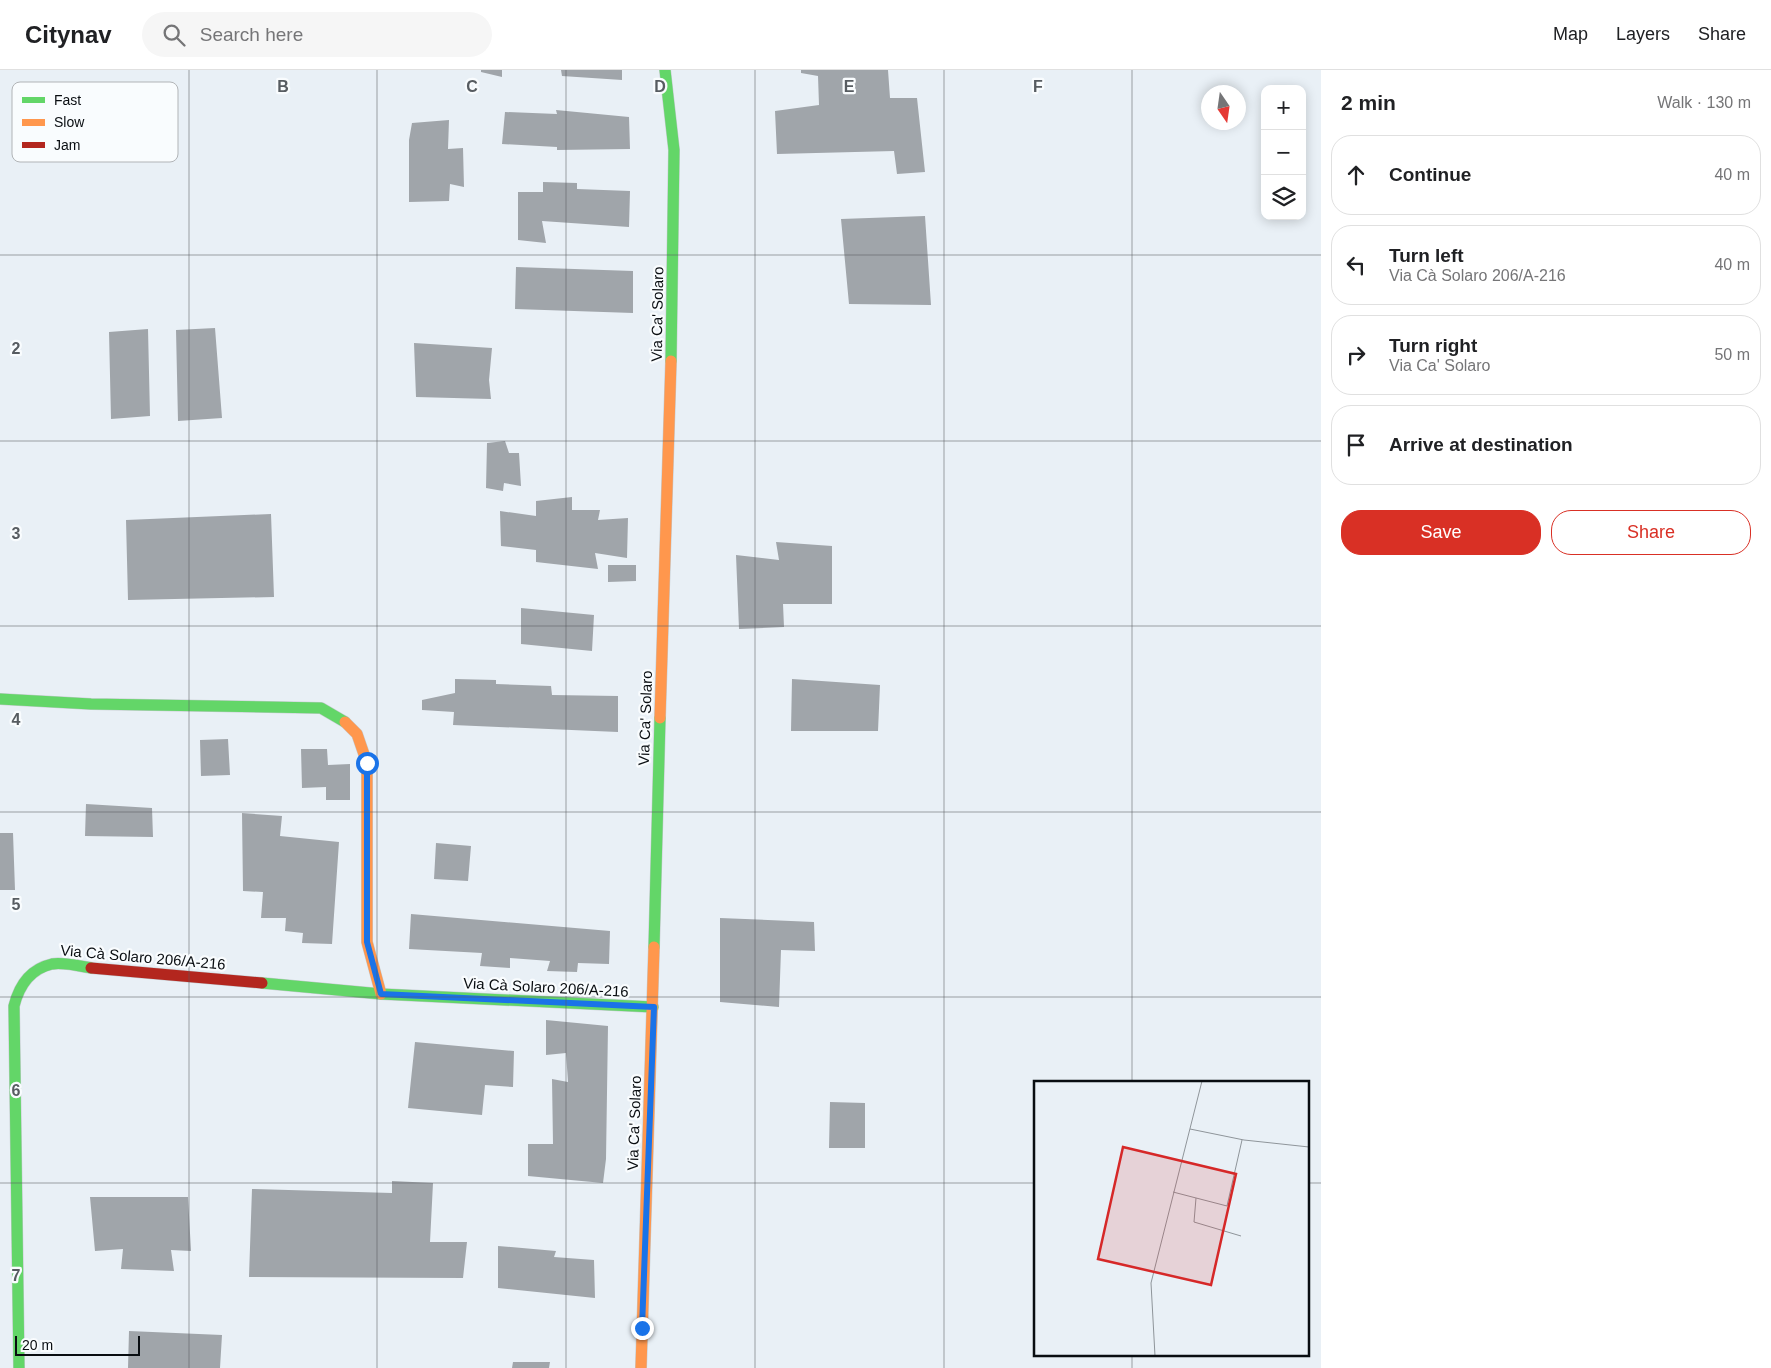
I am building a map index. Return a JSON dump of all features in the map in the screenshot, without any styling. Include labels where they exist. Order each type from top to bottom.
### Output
[{"type":"street","name":"Via Ca' Solaro","points":[[641,1368],[654,1007],[655,907],[672,298],[674,150],[665,70]]},
{"type":"street","points":[[0,699],[91,704],[321,708],[348,721],[361,737],[367,763],[367,942],[381,994]]},
{"type":"street","name":"Via Cà Solaro 206/A-216","points":[[19,1368],[14,1006],[18,988],[34,971],[53,964],[381,994],[654,1007]]},
{"type":"building","points":[[481,70],[502,70],[502,77],[481,72]]},
{"type":"building","points":[[561,70],[622,70],[622,80],[562,76]]},
{"type":"building","points":[[801,70],[888,70],[890,98],[917,98],[925,172],[897,174],[894,151],[777,154],[775,111],[819,105],[818,76],[801,73]]},
{"type":"building","points":[[556,110],[629,117],[630,149],[557,150],[557,147],[502,144],[505,112],[557,114]]},
{"type":"building","points":[[449,120],[448,149],[463,148],[464,187],[450,184],[449,201],[409,202],[409,140],[412,123]]},
{"type":"building","points":[[543,182],[577,183],[577,189],[630,191],[629,227],[542,221],[546,243],[518,240],[518,192],[543,192]]},
{"type":"building","points":[[925,216],[931,305],[849,304],[841,219]]},
{"type":"building","points":[[516,267],[633,271],[633,313],[515,309]]},
{"type":"building","points":[[215,328],[222,418],[178,421],[176,330]]},
{"type":"building","points":[[148,329],[150,416],[111,419],[109,332]]},
{"type":"building","points":[[414,343],[492,348],[489,380],[491,399],[416,397]]},
{"type":"building","points":[[505,441],[509,453],[519,453],[521,486],[504,483],[503,491],[486,488],[487,443]]},
{"type":"building","points":[[572,497],[572,510],[600,510],[598,520],[628,518],[627,558],[595,553],[598,569],[536,562],[536,550],[501,546],[500,511],[536,516],[536,501]]},
{"type":"building","points":[[271,514],[274,597],[128,600],[126,520]]},
{"type":"building","points":[[776,542],[832,546],[832,604],[783,604],[784,627],[739,629],[736,555],[779,560]]},
{"type":"building","points":[[608,565],[636,565],[636,581],[608,582]]},
{"type":"building","points":[[521,608],[594,615],[592,651],[521,644]]},
{"type":"building","points":[[455,679],[496,680],[496,684],[551,686],[552,695],[618,696],[618,732],[453,725],[454,712],[422,710],[422,700],[455,693]]},
{"type":"building","points":[[792,679],[880,685],[878,731],[791,731]]},
{"type":"building","points":[[228,739],[230,775],[201,776],[200,740]]},
{"type":"building","points":[[301,749],[327,749],[328,765],[350,764],[350,800],[326,800],[326,787],[302,788]]},
{"type":"building","points":[[86,804],[152,808],[153,837],[85,836]]},
{"type":"building","points":[[242,813],[282,816],[280,836],[339,842],[332,944],[302,943],[303,933],[285,931],[286,918],[261,918],[263,892],[243,891]]},
{"type":"building","points":[[0,833],[13,833],[15,890],[0,890]]},
{"type":"building","points":[[436,843],[471,846],[468,881],[434,879]]},
{"type":"building","points":[[411,914],[610,931],[609,964],[578,963],[577,972],[547,971],[550,961],[510,958],[510,968],[480,966],[482,953],[409,949]]},
{"type":"building","points":[[720,918],[814,922],[815,951],[781,950],[779,1007],[720,1002]]},
{"type":"building","points":[[546,1020],[608,1026],[606,1159],[603,1183],[528,1176],[528,1144],[553,1144],[552,1079],[568,1082],[566,1053],[546,1055]]},
{"type":"building","points":[[415,1042],[514,1051],[513,1087],[485,1085],[482,1115],[408,1108]]},
{"type":"building","points":[[830,1102],[865,1103],[865,1148],[829,1148]]},
{"type":"building","points":[[392,1181],[433,1183],[430,1242],[467,1242],[463,1278],[249,1277],[252,1189],[392,1193]]},
{"type":"building","points":[[90,1197],[188,1197],[191,1251],[171,1250],[174,1271],[121,1269],[123,1249],[95,1251]]},
{"type":"building","points":[[498,1246],[556,1251],[554,1257],[594,1260],[595,1298],[498,1288]]},
{"type":"building","points":[[129,1331],[222,1335],[220,1368],[128,1368]]},
{"type":"building","points":[[513,1362],[550,1362],[549,1368],[512,1368]]},
{"type":"traffic: fast","points":[[665,70],[674,150],[671,361]]},
{"type":"traffic: fast","points":[[0,699],[91,704],[321,708],[345,722]]},
{"type":"traffic: fast","points":[[654,947],[660,718]]},
{"type":"traffic: fast","points":[[19,1368],[14,1006],[22,985],[32,974],[44,966],[72,964],[91,968]]},
{"type":"traffic: fast","points":[[262,983],[381,994],[653,1007]]},
{"type":"traffic: slow","points":[[660,718],[671,361]]},
{"type":"traffic: slow","points":[[345,722],[357,734],[367,763],[367,942],[381,994]]},
{"type":"traffic: slow","points":[[641,1368],[654,947]]},
{"type":"traffic: jam","points":[[91,968],[262,983]]},
{"type":"route","points":[[367,763],[367,942],[381,994],[654,1007],[642,1328]]}]
